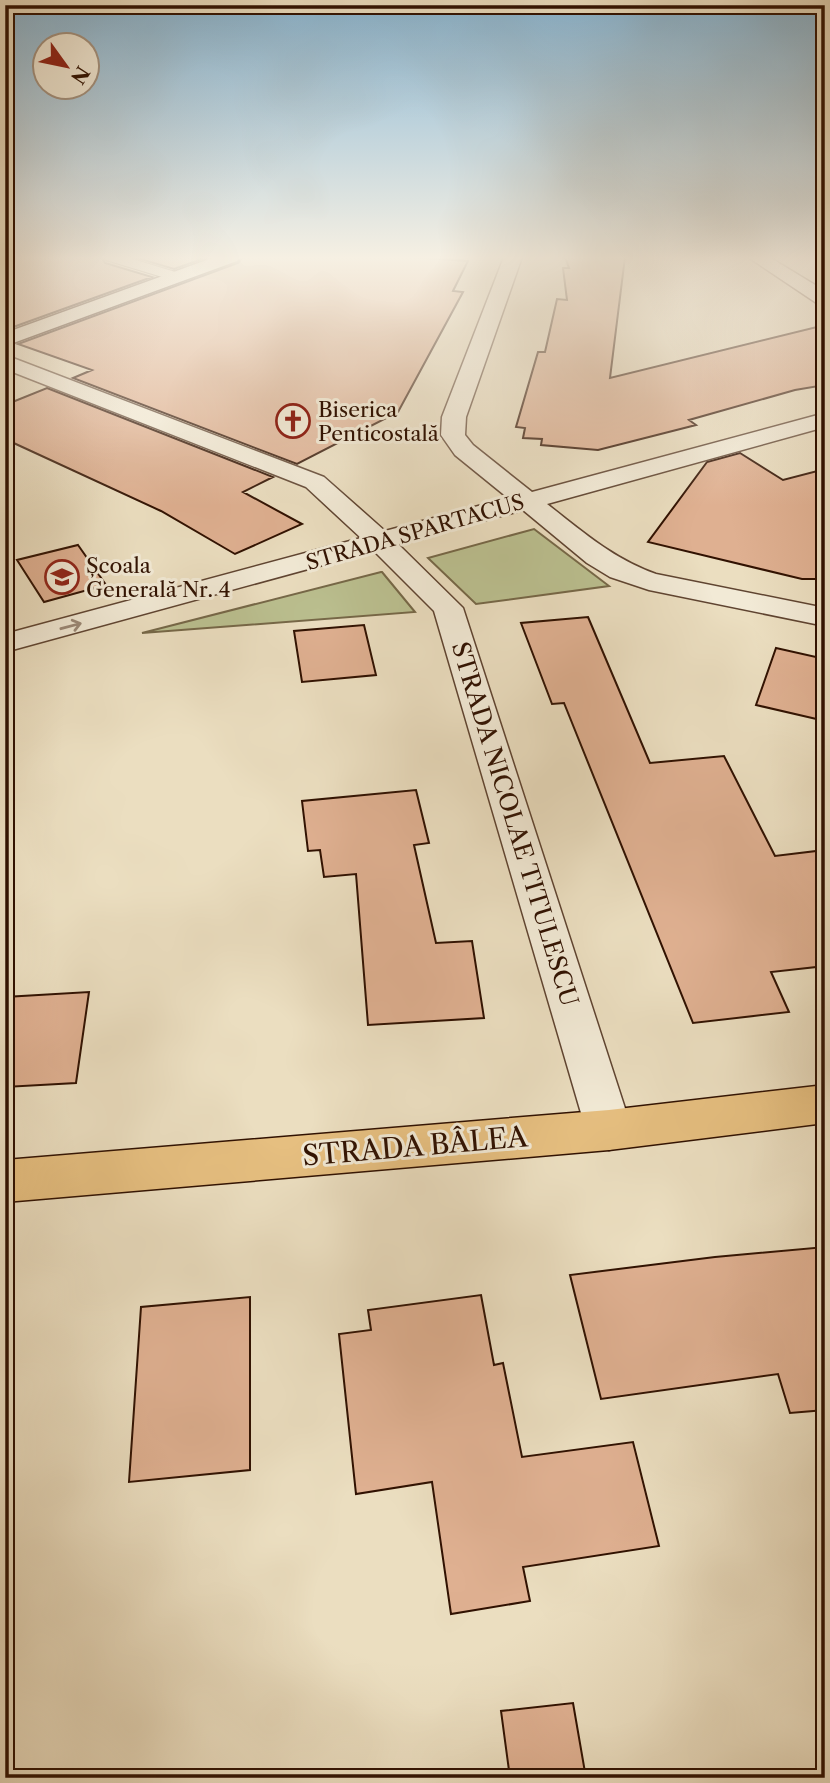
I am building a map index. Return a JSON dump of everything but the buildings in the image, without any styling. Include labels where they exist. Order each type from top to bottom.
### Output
[{"type":"main road","name":"STRADA BÂLEA","points":[[5,1181],[609,1130],[825,1104]]},
{"type":"street","points":[[483,340],[454,418],[453,435],[464,450],[597,557],[620,571],[649,581],[825,617]]},
{"type":"street","name":"STRADA NICOLAE TITULESCU","points":[[5,361],[315,482],[382,542],[448,608],[609,1130]]},
{"type":"street","name":"STRADA SPARTACUS","points":[[5,643],[825,420]]},
{"type":"green space","points":[[534,529],[609,586],[476,604],[428,558]]},
{"type":"green space","points":[[381,572],[415,612],[142,633]]},
{"type":"place","name":"Biserica Penticostală","points":[[293,421]]},
{"type":"place","name":"Școala Generală Nr. 4","points":[[62,577]]}]
